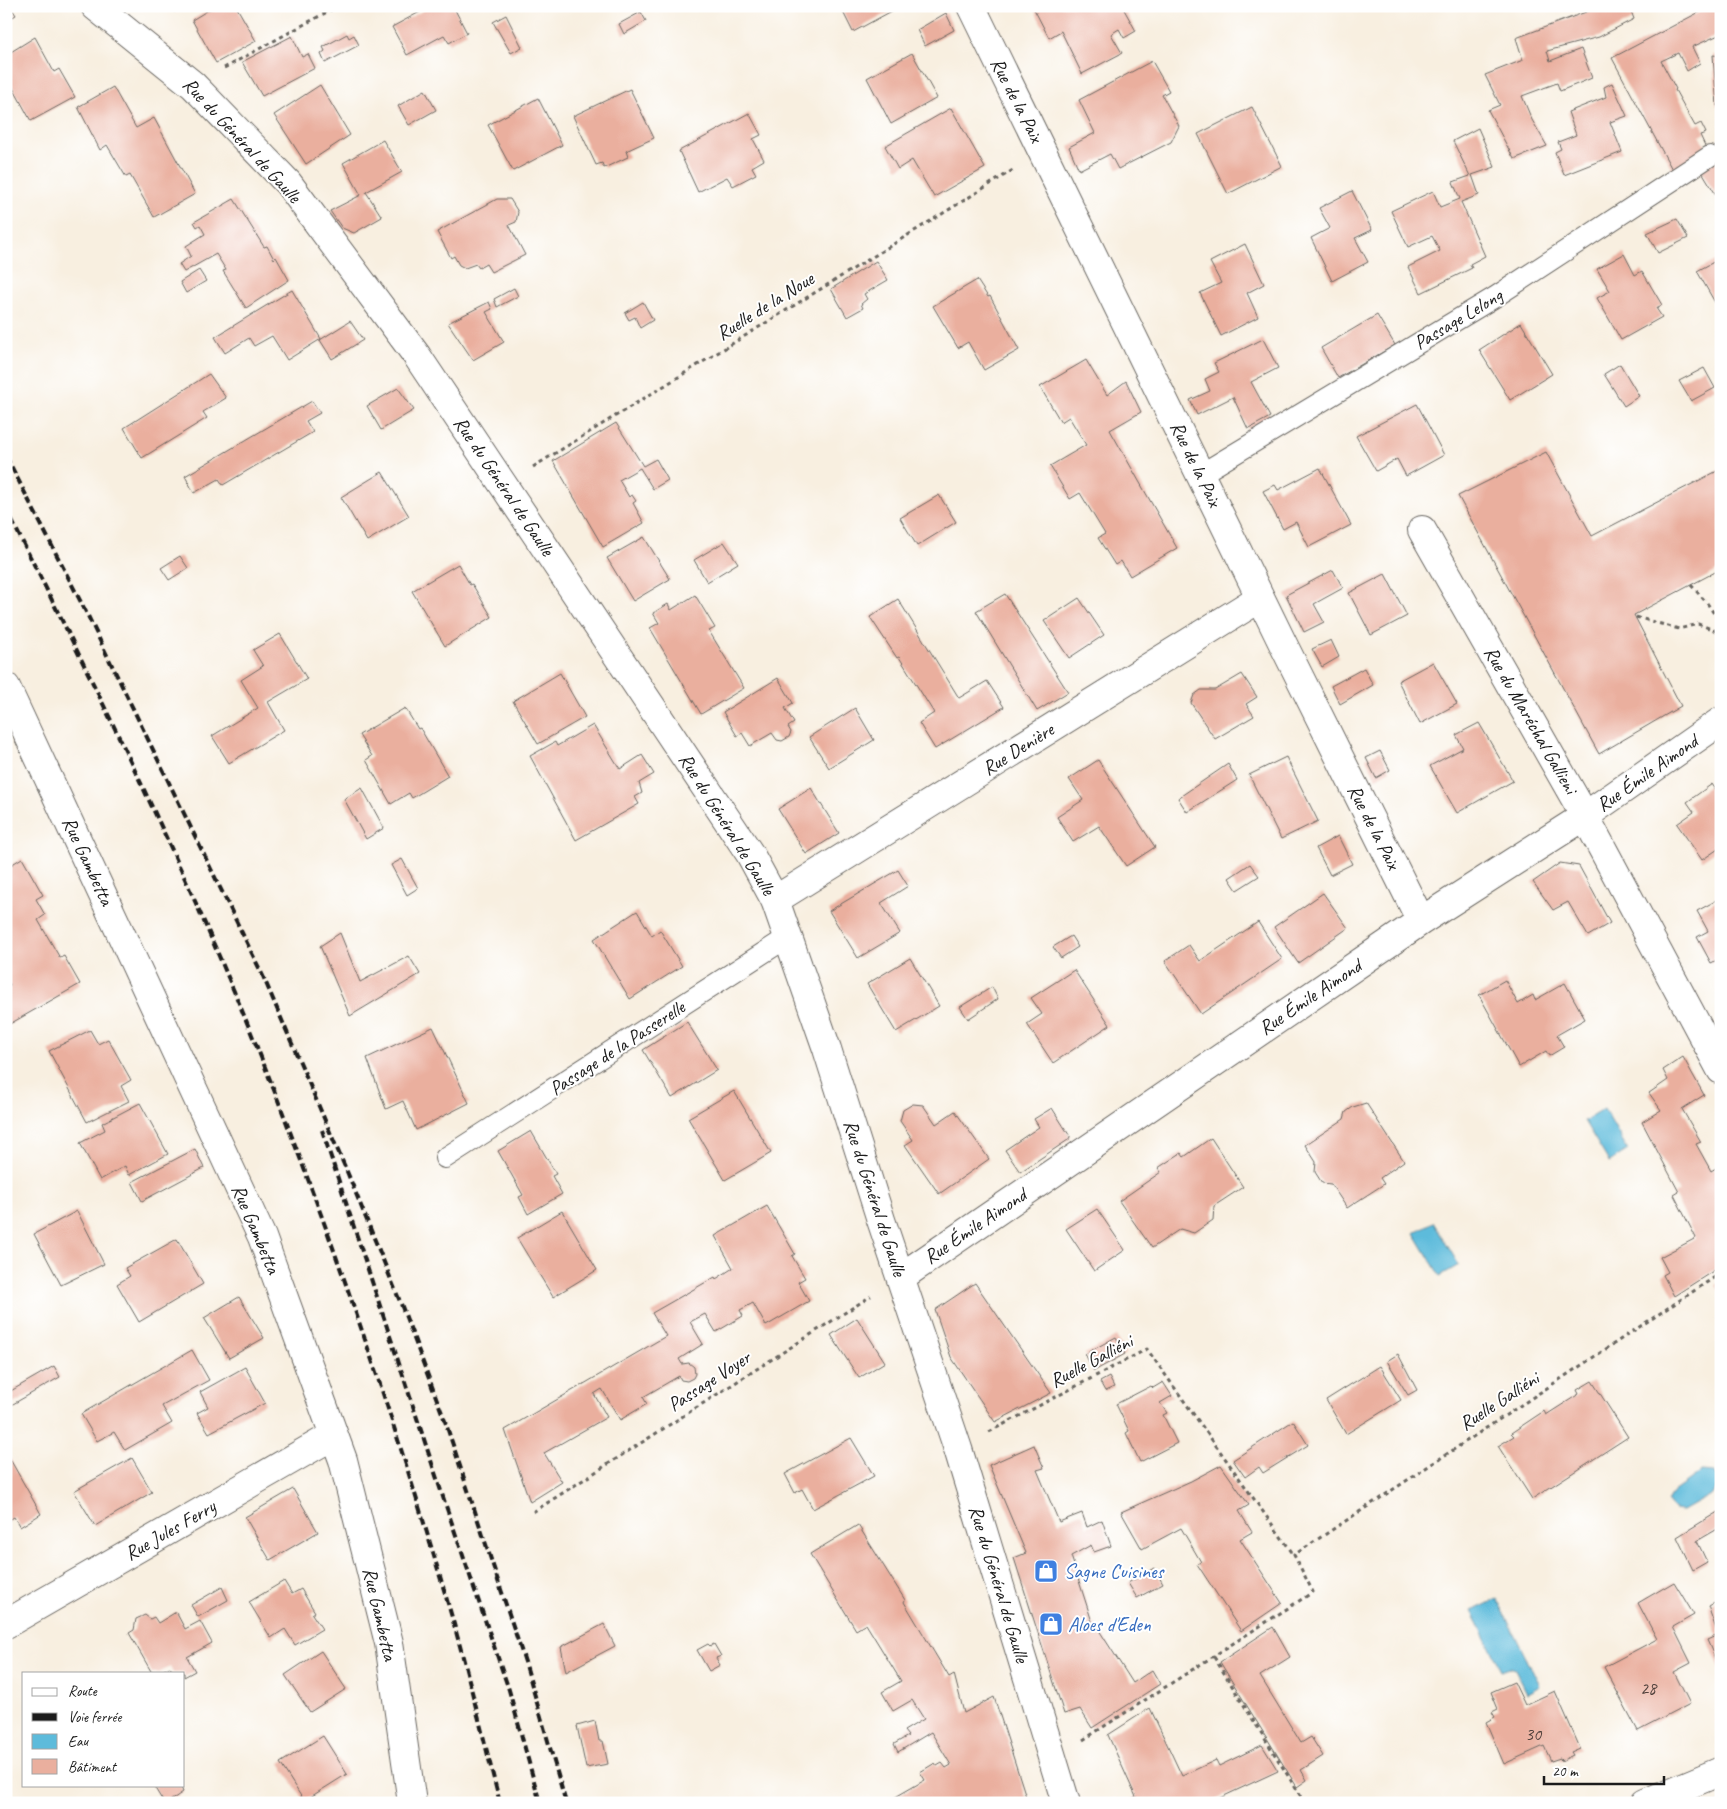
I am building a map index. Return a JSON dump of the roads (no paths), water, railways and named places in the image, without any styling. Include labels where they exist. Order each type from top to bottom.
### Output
[{"type":"street","name":"Rue du Général de Gaulle","points":[[95,6],[193,85],[288,184],[417,356],[750,854],[775,900],[827,1048],[881,1220],[958,1449],[1066,1803]]},
{"type":"street","name":"Rue de la Paix","points":[[971,6],[1260,598],[1421,921]]},
{"type":"street","name":"Rue du Maréchal Gallieni","points":[[1422,530],[1585,816],[1721,1070]]},
{"type":"street","name":"Rue Denière","points":[[775,900],[1260,598]]},
{"type":"street","name":"Rue Gambetta","points":[[6,687],[262,1236],[343,1460],[389,1643],[412,1803]]},
{"type":"street","name":"Rue Émile Aimond","points":[[901,1277],[1421,921],[1585,816],[1721,721]]},
{"type":"street","name":"Rue Jules Ferry","points":[[6,1624],[334,1435]]},
{"type":"street","points":[[1645,1803],[1721,1771]]},
{"type":"lane","name":"Passage Lelong","points":[[1201,474],[1495,297],[1710,156]]},
{"type":"lane","name":"Passage de la Passerelle","points":[[445,1158],[788,937]]},
{"type":"water","points":[[1604,1109],[1628,1150],[1609,1162],[1584,1121]]},
{"type":"water","points":[[1433,1222],[1459,1265],[1440,1276],[1414,1233]]},
{"type":"water","points":[[1701,1472],[1714,1473],[1719,1482],[1713,1494],[1683,1511],[1674,1510],[1667,1502],[1673,1492]]},
{"type":"water","points":[[1497,1599],[1540,1686],[1527,1693],[1515,1669],[1508,1667],[1502,1670],[1472,1611]]},
{"type":"railway","points":[[6,456],[88,616],[263,976],[348,1174],[401,1304],[445,1421],[526,1665],[566,1803]]},
{"type":"railway","points":[[6,509],[158,819],[228,977],[292,1137],[375,1370],[413,1489],[456,1631],[500,1803]]},
{"type":"railway","points":[[322,1130],[509,1690],[540,1803]]},
{"type":"place","name":"Sagne Cuisines","points":[[1046,1571]]},
{"type":"place","name":"Aloes d'Eden","points":[[1051,1624]]}]
